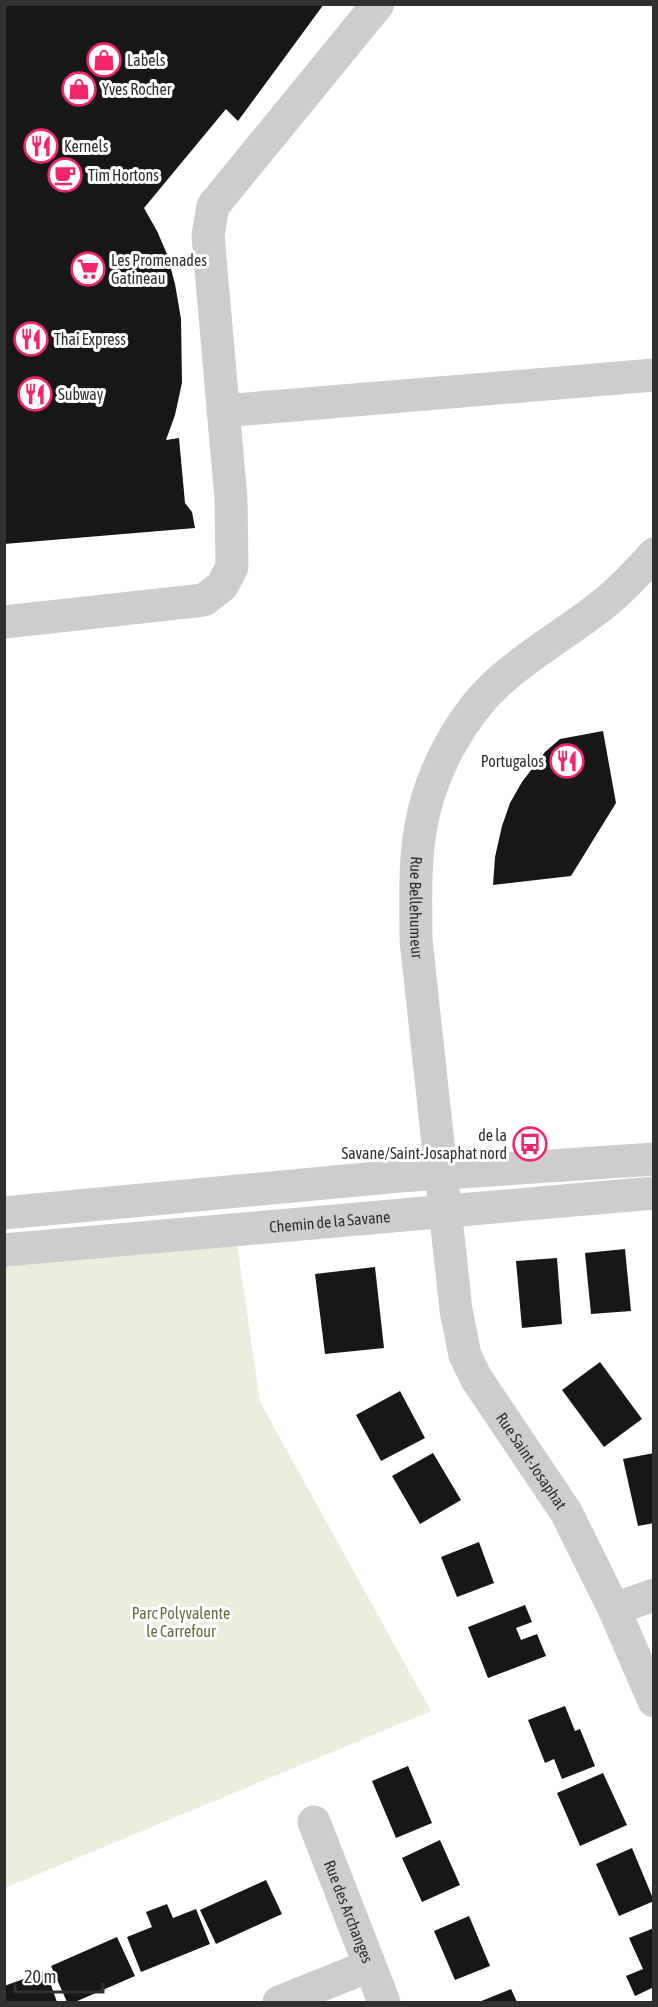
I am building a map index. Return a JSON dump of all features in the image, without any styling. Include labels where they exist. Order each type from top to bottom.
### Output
[{"type":"street","points":[[4,622],[204,600],[222,586],[232,567],[231,499],[208,234],[213,206],[378,4]]},
{"type":"street","points":[[223,411],[654,375]]},
{"type":"street","name":"Rue Bellehumeur","points":[[447,1211],[416,940],[415,879],[421,825],[432,787],[448,749],[470,712],[502,678],[606,602],[654,554]]},
{"type":"street","points":[[4,1214],[441,1173],[654,1159]]},
{"type":"street","name":"Chemin de la Savane","points":[[4,1250],[654,1192]]},
{"type":"street","name":"Rue Saint-Josaphat","points":[[447,1211],[456,1310],[465,1355],[476,1378],[566,1512],[614,1609],[654,1701]]},
{"type":"street","points":[[614,1609],[654,1595]]},
{"type":"street","name":"Rue des Archanges","points":[[314,1822],[384,2002]]},
{"type":"street","points":[[279,2002],[369,1966]]},
{"type":"green space","name":"Parc Polyvalente le Carrefour","points":[[235,1230],[260,1402],[431,1711],[5,1888],[5,1250]]},
{"type":"building","name":"Les Promenades Gatineau","points":[[4,4],[324,4],[238,121],[226,109],[144,208],[167,254],[181,319],[182,383],[175,415],[166,440],[179,438],[185,503],[192,512],[195,528],[4,544]]},
{"type":"building","points":[[603,731],[616,803],[571,876],[493,885],[495,857],[502,826],[510,803],[522,782],[545,752],[560,739]]},
{"type":"building","points":[[625,1249],[631,1311],[591,1314],[585,1253]]},
{"type":"building","points":[[557,1258],[562,1324],[522,1328],[516,1261]]},
{"type":"building","points":[[375,1267],[384,1348],[325,1354],[315,1274]]},
{"type":"building","points":[[600,1362],[642,1419],[604,1447],[562,1390]]},
{"type":"building","points":[[400,1391],[425,1438],[381,1461],[356,1415]]},
{"type":"building","points":[[433,1453],[461,1500],[420,1524],[392,1476]]},
{"type":"building","points":[[654,1453],[654,1523],[638,1526],[623,1459]]},
{"type":"building","points":[[479,1542],[494,1583],[457,1597],[441,1557]]},
{"type":"building","points":[[525,1605],[532,1622],[516,1628],[521,1640],[537,1634],[546,1656],[488,1678],[468,1627]]},
{"type":"building","points":[[565,1706],[575,1731],[580,1729],[595,1766],[562,1779],[554,1759],[545,1763],[528,1720]]},
{"type":"building","points":[[408,1766],[432,1823],[396,1838],[372,1781]]},
{"type":"building","points":[[603,1773],[627,1825],[580,1846],[557,1793]]},
{"type":"building","points":[[440,1840],[460,1885],[422,1902],[402,1858]]},
{"type":"building","points":[[632,1848],[654,1901],[619,1916],[596,1864]]},
{"type":"building","points":[[266,1880],[282,1914],[216,1944],[200,1910]]},
{"type":"building","points":[[167,1904],[173,1918],[196,1909],[210,1944],[141,1972],[127,1937],[152,1927],[146,1912]]},
{"type":"building","points":[[469,1916],[490,1966],[455,1980],[434,1931]]},
{"type":"building","points":[[654,1928],[654,1993],[652,1988],[635,1996],[626,1976],[643,1969],[629,1938]]},
{"type":"building","points":[[117,1937],[135,1976],[75,2002],[67,2002],[51,1966]]},
{"type":"building","points":[[46,1971],[57,2002],[4,2002],[4,1986]]},
{"type":"building","points":[[511,1989],[517,2002],[479,2002]]},
{"type":"place","name":"Labels","points":[[104,60]]},
{"type":"place","name":"Yves Rocher","points":[[79,89]]},
{"type":"place","name":"Kernels","points":[[41,146]]},
{"type":"place","name":"Tim Hortons","points":[[65,175]]},
{"type":"place","name":"Les Promenades Gatineau","points":[[88,269]]},
{"type":"place","name":"Thai Express","points":[[31,339]]},
{"type":"place","name":"Subway","points":[[35,394]]},
{"type":"place","name":"Portugalos","points":[[567,761]]},
{"type":"place","name":"de la Savane/Saint-Josaphat nord","points":[[530,1144]]}]
